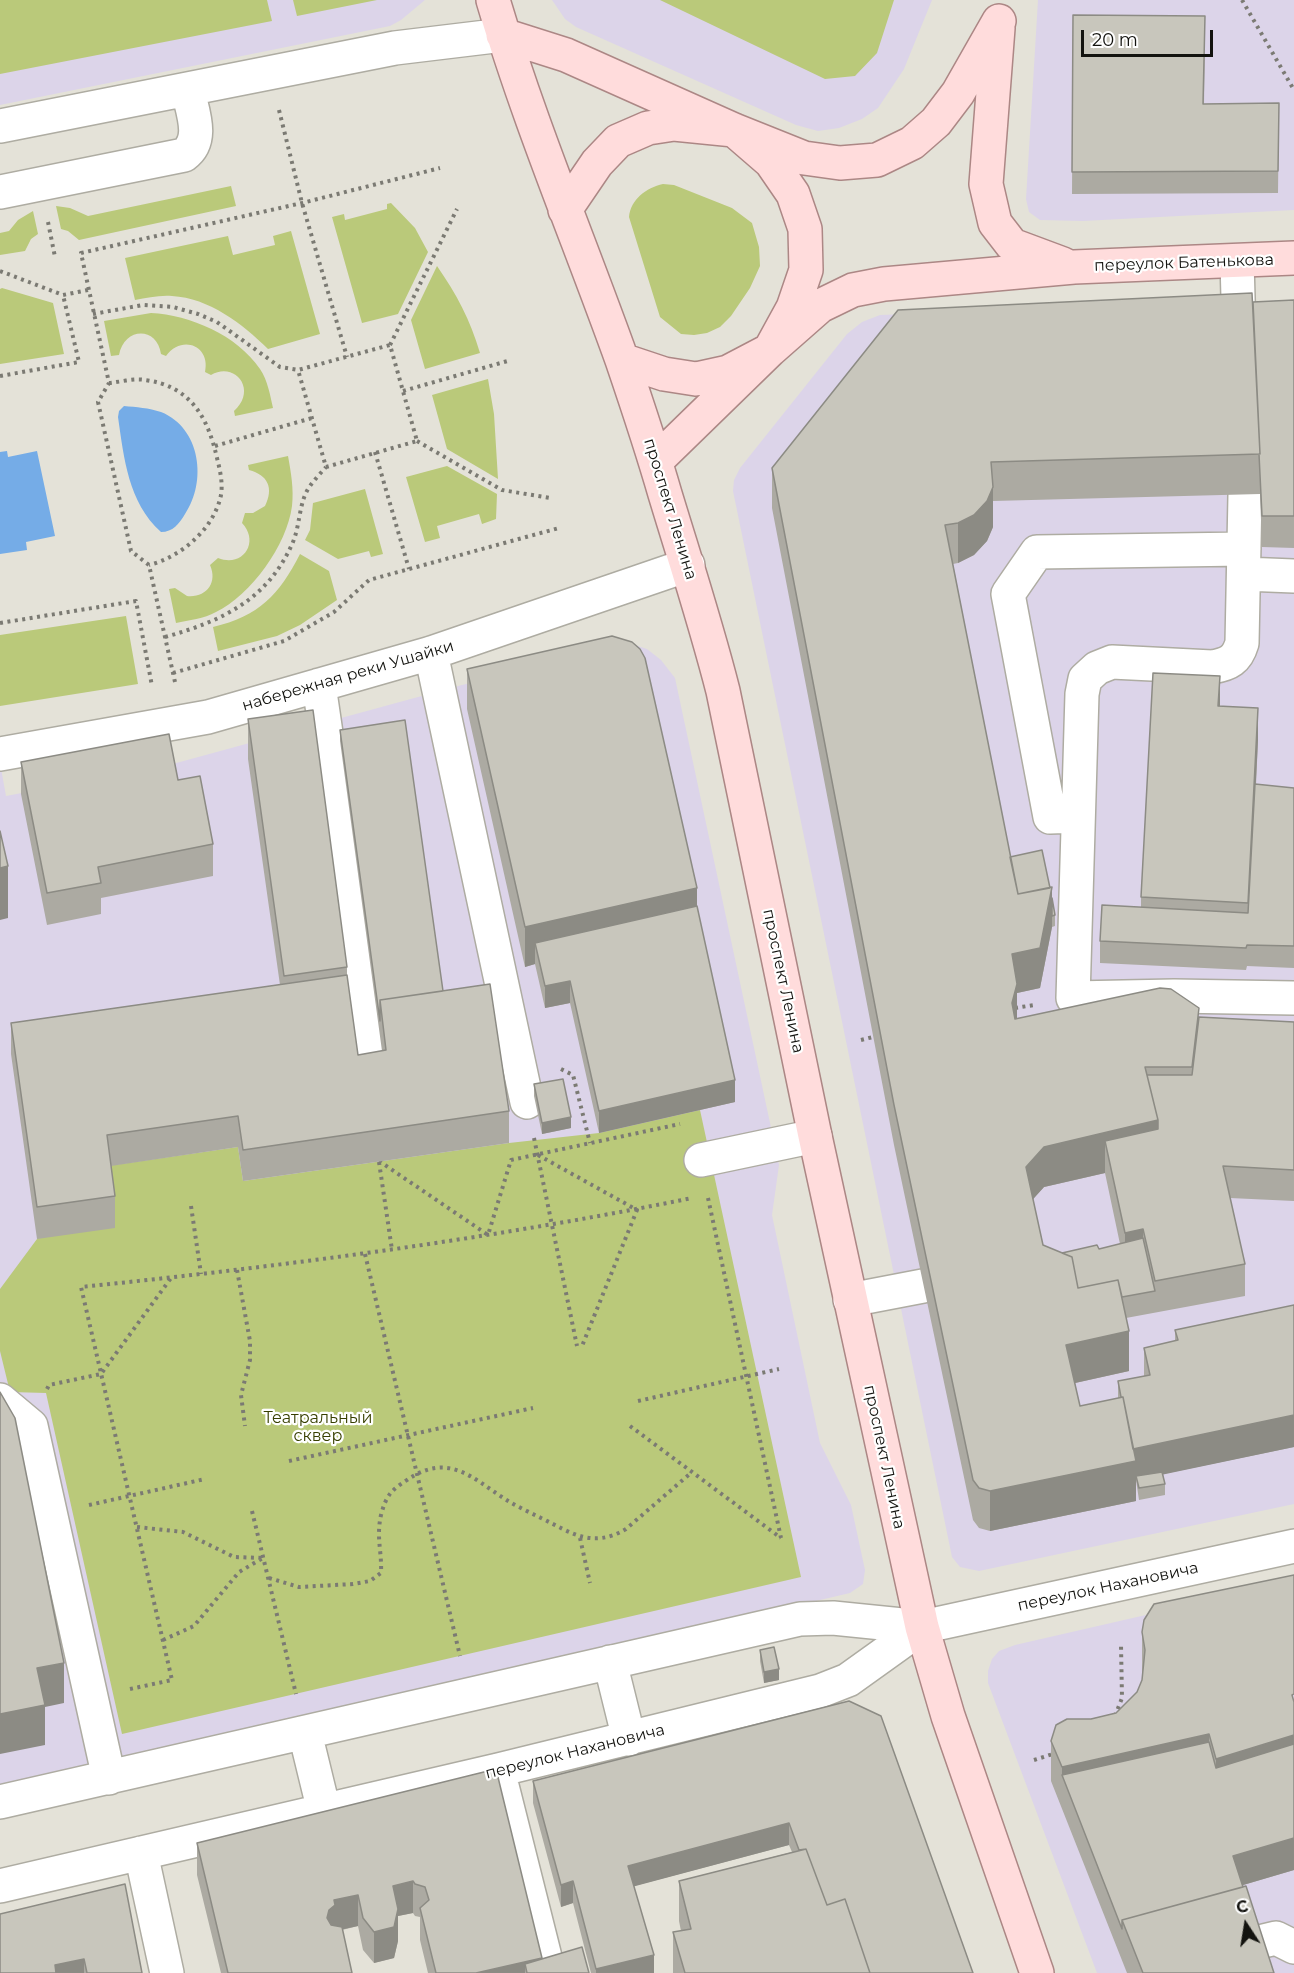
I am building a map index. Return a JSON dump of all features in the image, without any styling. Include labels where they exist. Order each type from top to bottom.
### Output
[{"type":"main road","name":"проспект Ленина","points":[[493,0],[503,35],[656,461],[707,627],[723,691],[815,1136],[922,1627],[948,1716],[1037,1973]]},
{"type":"main road","points":[[503,35],[566,56],[734,130],[804,158],[840,163],[878,160],[912,143],[936,122],[958,93],[1000,10]]},
{"type":"main road","points":[[1000,10],[986,184],[995,223],[1012,245],[1074,267]]},
{"type":"main road","points":[[565,210],[597,163],[618,141],[648,128],[674,124],[734,130],[771,162],[793,194],[805,229],[806,270],[793,308],[770,350],[656,461]]},
{"type":"main road","name":"переулок Батенькова","points":[[770,350],[820,306],[853,290],[884,284],[1074,267],[1294,258]]},
{"type":"main road","points":[[621,360],[664,374],[696,379],[728,372],[770,350]]},
{"type":"street","points":[[0,126],[395,48],[503,35]]},
{"type":"street","points":[[0,192],[184,155],[190,150],[196,137],[188,90]]},
{"type":"street","points":[[1237,261],[1239,334]]},
{"type":"street","points":[[1245,495],[1242,643],[1238,656],[1227,664],[1212,668],[1112,662],[1097,668],[1085,679],[1082,694],[1073,998],[1174,996],[1294,998]]},
{"type":"street","points":[[1078,816],[1050,817],[1008,594],[1037,552],[1244,562],[1294,576]]},
{"type":"street","name":"набережная реки Ушайки","points":[[0,754],[208,717],[431,653],[688,565]]},
{"type":"street","points":[[431,653],[527,1102]]},
{"type":"street","points":[[319,685],[344,857],[371,1074]]},
{"type":"street","points":[[701,1160],[815,1136]]},
{"type":"street","points":[[850,1300],[923,1286]]},
{"type":"street","points":[[0,1400],[31,1426],[109,1778]]},
{"type":"street","name":"переулок Нахановича","points":[[0,1802],[800,1619],[833,1618],[922,1627],[1294,1546]]},
{"type":"street","name":"переулок Нахановича","points":[[0,1886],[820,1692],[848,1680],[922,1627]]},
{"type":"street","points":[[610,1662],[629,1739]]},
{"type":"street","points":[[305,1733],[324,1811]]},
{"type":"street","points":[[498,1770],[549,1973]]},
{"type":"street","points":[[141,1853],[167,1973]]},
{"type":"street","points":[[1251,1944],[1276,1938],[1294,1947]]},
{"type":"path","points":[[1242,0],[1294,90]]},
{"type":"path","points":[[277,104],[302,203],[347,357]]},
{"type":"path","points":[[208,717],[177,687],[149,566],[130,551],[98,402],[109,383],[81,254],[302,203],[440,168]]},
{"type":"path","points":[[457,209],[390,345],[417,441],[502,490],[550,498]]},
{"type":"path","points":[[0,271],[63,295],[88,290]]},
{"type":"path","points":[[0,376],[79,362],[63,295]]},
{"type":"path","points":[[93,314],[143,305],[173,307],[217,322],[280,366],[298,370],[390,345]]},
{"type":"path","points":[[403,391],[511,360]]},
{"type":"path","points":[[298,370],[326,467]]},
{"type":"path","points":[[109,383],[145,380],[165,386],[185,396],[198,409],[209,429],[221,474],[221,494],[215,513],[202,531],[185,549],[164,561],[149,566]]},
{"type":"path","points":[[214,446],[312,418]]},
{"type":"path","points":[[165,637],[213,621],[235,611],[252,599],[281,564],[294,540],[307,490],[326,467],[417,441]]},
{"type":"path","points":[[375,452],[409,568]]},
{"type":"path","points":[[173,673],[284,641],[334,612],[369,580],[559,528]]},
{"type":"path","points":[[0,623],[136,601],[153,692]]},
{"type":"path","points":[[861,1040],[873,1037]]},
{"type":"path","points":[[527,1102],[577,1347]]},
{"type":"path","points":[[488,1235],[511,1160],[681,1124]]},
{"type":"path","points":[[537,1155],[637,1210]]},
{"type":"path","points":[[393,1250],[379,1161],[488,1235]]},
{"type":"path","points":[[630,1426],[781,1538],[708,1195]]},
{"type":"path","points":[[172,1680],[81,1287],[393,1250],[552,1225],[696,1198]]},
{"type":"path","points":[[191,1206],[201,1274]]},
{"type":"path","points":[[582,1346],[637,1210]]},
{"type":"path","points":[[365,1254],[469,1695]]},
{"type":"path","points":[[237,1270],[250,1341],[250,1360],[241,1395],[245,1426]]},
{"type":"path","points":[[31,1426],[49,1385],[101,1374],[171,1278]]},
{"type":"path","points":[[638,1401],[779,1369]]},
{"type":"path","points":[[289,1461],[533,1408]]},
{"type":"path","points":[[269,1578],[299,1587],[353,1584],[370,1581],[381,1574],[377,1538],[381,1514],[390,1491],[417,1473],[432,1469],[453,1468],[475,1477],[507,1500],[580,1538],[596,1539],[614,1536],[654,1506],[692,1472]]},
{"type":"path","points":[[51,1513],[205,1479]]},
{"type":"path","points":[[252,1511],[305,1733]]},
{"type":"path","points":[[137,1527],[183,1532],[234,1557],[264,1558]]},
{"type":"path","points":[[580,1538],[590,1583]]},
{"type":"path","points":[[163,1640],[194,1626],[238,1572],[264,1558]]},
{"type":"path","points":[[1114,1719],[1122,1698],[1121,1645]]},
{"type":"path","points":[[1034,1760],[1062,1751]]},
{"type":"shaded area","points":[[0,0],[425,0],[390,26],[0,105]]},
{"type":"shaded area","points":[[552,0],[932,0],[904,69],[878,108],[862,119],[839,128],[818,131],[796,125],[576,27],[565,19]]},
{"type":"shaded area","points":[[1038,0],[1294,0],[1294,210],[1083,221],[1040,220],[1029,212],[1026,199]]},
{"type":"shaded area","points":[[1294,300],[1294,1504],[979,1571],[960,1567],[952,1557],[733,491],[734,480],[740,468],[847,334],[862,322],[880,315]]},
{"type":"shaded area","points":[[632,644],[647,649],[661,660],[675,678],[779,1165],[772,1215],[820,1443],[851,1505],[865,1570],[863,1584],[850,1593],[173,1751],[0,1789],[0,763],[6,796],[169,765],[462,685]]},
{"type":"shaded area","points":[[1294,1581],[1294,1973],[1097,1973],[988,1683],[988,1671],[992,1659],[999,1651],[1015,1645]]},
{"type":"green space","points":[[0,0],[267,0],[272,21],[0,74]]},
{"type":"green space","points":[[293,0],[377,0],[297,16]]},
{"type":"green space","points":[[660,0],[894,0],[877,53],[855,76],[825,79]]},
{"type":"green space","points":[[663,184],[674,185],[732,208],[752,223],[759,247],[760,266],[750,288],[731,316],[720,327],[707,333],[681,334],[660,317],[629,217],[640,195]]},
{"type":"green space","points":[[231,186],[236,206],[79,240],[68,231],[61,229],[56,206],[70,208],[88,216]]},
{"type":"green space","points":[[391,203],[415,228],[428,252],[398,314],[362,323],[332,217],[344,214],[345,220],[387,209],[387,204]]},
{"type":"green space","points":[[33,211],[38,234],[31,239],[25,251],[0,255],[0,233],[9,231],[18,220]]},
{"type":"green space","points":[[291,231],[320,334],[268,349],[248,330],[212,307],[199,302],[167,296],[135,300],[125,258],[228,236],[233,255],[275,245],[273,236]]},
{"type":"green space","points":[[437,266],[462,308],[480,353],[425,369],[411,320]]},
{"type":"green space","points":[[0,289],[53,303],[64,354],[0,364]]},
{"type":"green space","points":[[151,313],[197,323],[212,329],[239,346],[263,374],[273,408],[235,416],[234,411],[244,395],[244,387],[240,380],[228,372],[211,375],[205,372],[204,355],[194,346],[180,346],[166,356],[161,354],[153,338],[140,334],[127,339],[119,355],[111,356],[104,321]]},
{"type":"green space","points":[[488,379],[494,414],[498,479],[447,449],[432,395]]},
{"type":"green space","points":[[288,456],[292,487],[289,521],[283,537],[265,567],[242,594],[229,604],[207,616],[176,623],[169,589],[175,588],[187,596],[200,595],[209,588],[211,583],[210,565],[218,558],[227,560],[241,556],[249,545],[247,530],[242,523],[245,513],[253,513],[265,506],[269,488],[265,479],[249,470],[248,465]]},
{"type":"green space","points":[[447,466],[497,494],[496,519],[482,524],[479,514],[437,526],[440,538],[425,542],[406,477]]},
{"type":"green space","points":[[365,489],[383,554],[371,557],[369,551],[338,559],[305,540],[310,530],[313,503]]},
{"type":"green space","points":[[300,554],[329,571],[337,600],[300,625],[277,636],[218,651],[213,627],[243,617],[266,602],[284,581]]},
{"type":"green space","points":[[126,616],[138,684],[0,706],[0,635]]},
{"type":"green space","name":"Театральный сквер","points":[[700,1110],[801,1577],[122,1734],[46,1393],[10,1392],[0,1351],[0,1289],[37,1239],[107,1166],[238,1147],[243,1181],[509,1143],[599,1133]]},
{"type":"water","points":[[124,406],[161,412],[185,430],[192,443],[198,472],[196,487],[183,518],[169,531],[161,532],[141,507],[134,493],[129,479],[118,417],[119,411]]},
{"type":"water","points":[[7,451],[8,457],[37,451],[55,536],[26,542],[27,550],[0,554],[0,452]]},
{"type":"building","points":[[1073,15],[1205,16],[1203,104],[1279,103],[1278,171],[1072,172]]},
{"type":"building","points":[[1252,293],[1260,454],[991,462],[993,487],[987,501],[974,515],[958,523],[945,525],[1018,894],[1052,887],[1040,948],[1012,954],[1017,984],[1012,1003],[1015,1019],[1160,988],[1171,989],[1199,1008],[1192,1067],[1145,1067],[1158,1120],[1044,1147],[1026,1167],[1043,1245],[1072,1257],[1078,1288],[1118,1280],[1129,1331],[1066,1345],[1080,1406],[1123,1397],[1136,1461],[990,1491],[979,1488],[973,1480],[894,1105],[772,468],[898,310]]},
{"type":"building","points":[[1294,300],[1294,516],[1262,516],[1253,302]]},
{"type":"building","points":[[612,636],[632,642],[645,658],[697,888],[525,927],[467,669]]},
{"type":"building","points":[[1153,673],[1220,676],[1218,706],[1258,708],[1248,903],[1141,897]]},
{"type":"building","points":[[313,710],[347,967],[284,976],[248,719]]},
{"type":"building","points":[[405,720],[443,991],[380,1000],[380,1021],[340,730]]},
{"type":"building","points":[[169,734],[178,780],[200,776],[213,844],[98,867],[101,883],[47,893],[21,762]]},
{"type":"building","points":[[1255,784],[1294,788],[1294,946],[1247,945],[1246,948],[1100,941],[1102,905],[1248,913]]},
{"type":"building","points":[[0,831],[8,866],[0,868]]},
{"type":"building","points":[[1042,850],[1050,888],[1018,894],[1010,857]]},
{"type":"building","points":[[1052,898],[1055,915],[1052,916]]},
{"type":"building","points":[[697,906],[735,1080],[599,1111],[570,981],[545,986],[535,943]]},
{"type":"building","points":[[347,975],[358,1055],[386,1050],[380,1000],[490,984],[509,1111],[243,1150],[238,1116],[107,1135],[115,1196],[37,1207],[11,1023]]},
{"type":"building","points":[[1199,1017],[1294,1022],[1294,1170],[1223,1166],[1245,1264],[1155,1281],[1143,1229],[1125,1233],[1105,1141],[1158,1129],[1147,1075],[1192,1075]]},
{"type":"building","points":[[563,1079],[571,1117],[542,1123],[534,1084]]},
{"type":"building","points":[[1143,1238],[1155,1291],[1122,1297],[1118,1280],[1078,1288],[1072,1257],[1062,1253],[1097,1245],[1099,1249]]},
{"type":"building","points":[[1294,1305],[1294,1415],[1133,1449],[1118,1381],[1150,1375],[1144,1348],[1178,1340],[1175,1330]]},
{"type":"building","points":[[0,1392],[15,1418],[64,1663],[37,1668],[45,1705],[0,1714]]},
{"type":"building","points":[[1162,1472],[1165,1484],[1139,1488],[1136,1476]]},
{"type":"building","points":[[1294,1575],[1294,1694],[1292,1695],[1294,1735],[1216,1759],[1209,1734],[1062,1767],[1051,1741],[1056,1725],[1067,1719],[1091,1719],[1116,1713],[1137,1692],[1142,1680],[1145,1650],[1142,1632],[1144,1620],[1154,1604]]},
{"type":"building","points":[[774,1647],[779,1669],[764,1672],[760,1650]]},
{"type":"building","points":[[849,1701],[881,1716],[973,1973],[870,1973],[845,1899],[827,1905],[806,1849],[799,1850],[789,1823],[628,1866],[654,1955],[596,1969],[573,1881],[561,1885],[533,1781]]},
{"type":"building","points":[[1209,1742],[1216,1768],[1294,1744],[1294,1838],[1233,1856],[1243,1887],[1122,1920],[1122,1929],[1062,1775]]},
{"type":"building","points":[[496,1769],[542,1958],[476,1973],[436,1973],[420,1908],[429,1900],[425,1887],[413,1881],[393,1886],[398,1909],[394,1927],[374,1932],[363,1918],[358,1895],[334,1900],[335,1905],[329,1910],[327,1918],[331,1925],[342,1927],[352,1973],[228,1973],[197,1843]]},
{"type":"building","points":[[806,1849],[827,1905],[845,1899],[870,1973],[685,1973],[673,1932],[691,1929],[679,1881]]},
{"type":"building","points":[[125,1884],[142,1973],[87,1973],[84,1959],[55,1965],[56,1973],[0,1973],[0,1914]]},
{"type":"building","points":[[1246,1886],[1274,1973],[1143,1973],[1122,1920]]},
{"type":"building","points":[[582,1947],[589,1973],[527,1973],[525,1964]]}]
